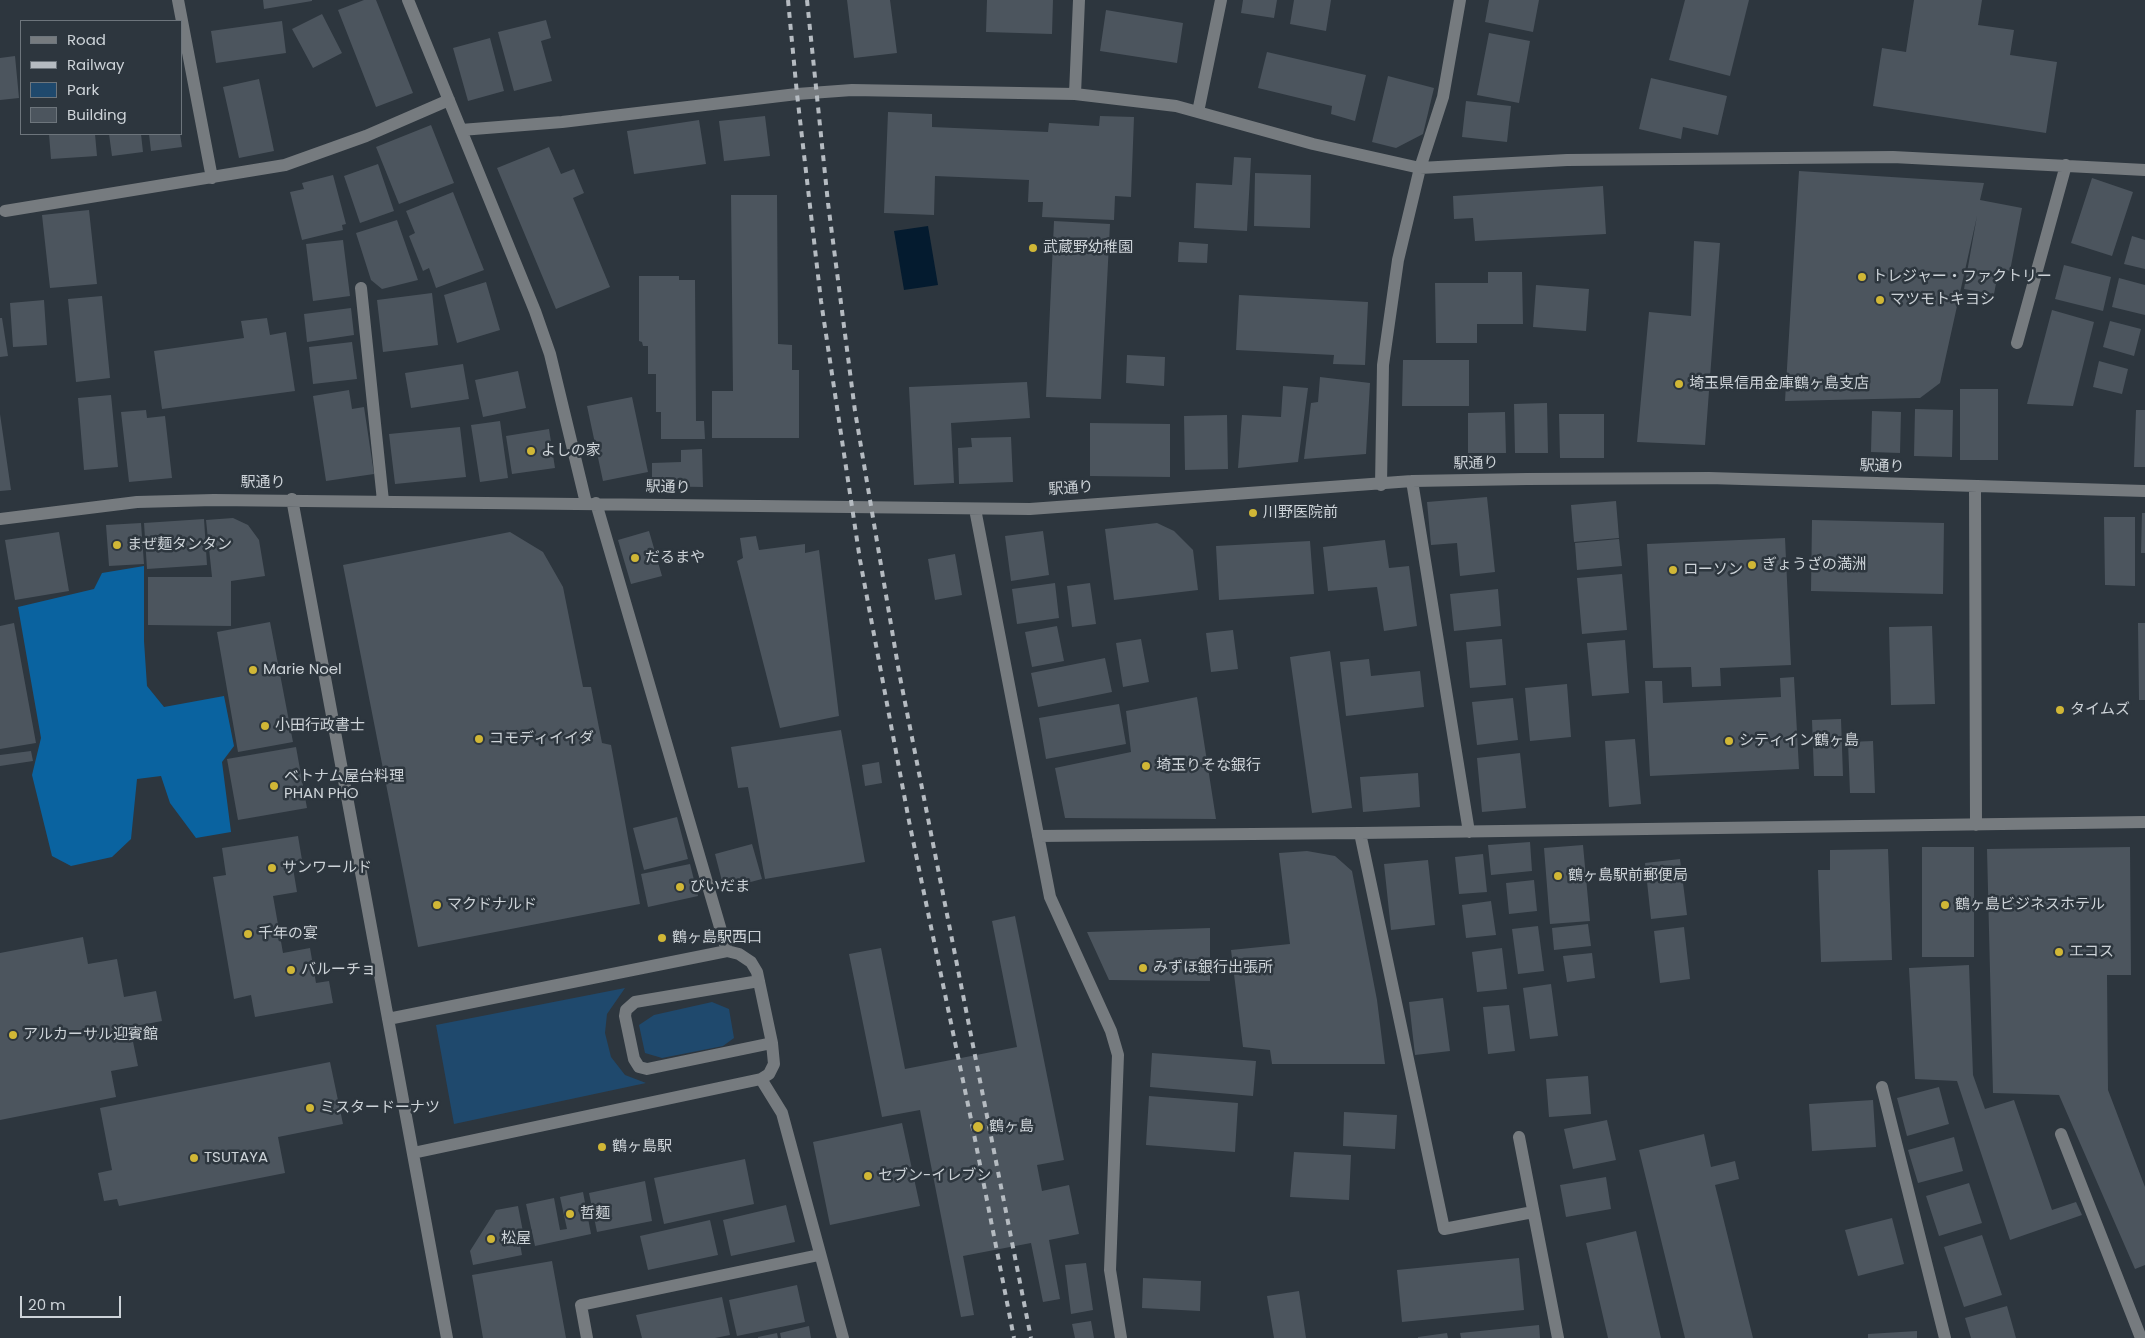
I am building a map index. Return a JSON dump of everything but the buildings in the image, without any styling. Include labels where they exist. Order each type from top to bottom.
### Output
[{"type":"street","points":[[178,0],[182,20]]},
{"type":"street","points":[[408,0],[532,302],[550,354],[591,503],[727,951]]},
{"type":"street","points":[[1075,94],[1079,0]]},
{"type":"street","points":[[1198,112],[1221,0]]},
{"type":"street","points":[[1381,485],[1383,364],[1398,260],[1420,168],[1443,97],[1460,0]]},
{"type":"street","points":[[182,21],[212,178]]},
{"type":"street","points":[[461,130],[562,122],[796,94],[852,90],[1075,94],[1176,106],[1313,144],[1420,168],[1567,160],[1893,157],[2145,170]]},
{"type":"street","points":[[5,211],[285,165],[366,136],[449,100]]},
{"type":"street","points":[[2017,343],[2066,165]]},
{"type":"street","points":[[361,288],[384,501]]},
{"type":"street","name":"駅通り","points":[[0,519],[137,502],[292,500],[1030,509],[1412,482],[1709,478],[2145,491]]},
{"type":"street","points":[[1412,482],[1469,832]]},
{"type":"street","points":[[1975,486],[1976,825]]},
{"type":"street","points":[[292,500],[447,1338]]},
{"type":"street","points":[[975,509],[1050,896],[1111,1031],[1118,1055],[1110,1270],[1121,1338]]},
{"type":"street","points":[[1038,836],[1360,834],[2145,822]]},
{"type":"street","points":[[1360,834],[1444,1229],[1533,1212]]},
{"type":"street","points":[[388,1019],[727,951],[739,954],[751,962],[757,972],[772,1043],[774,1064],[769,1074],[761,1080],[413,1153]]},
{"type":"street","points":[[759,981],[634,1002],[626,1010],[624,1016],[634,1059],[640,1066],[647,1069],[772,1043]]},
{"type":"street","points":[[761,1080],[782,1113],[842,1338]]},
{"type":"street","points":[[1882,1088],[1945,1338]]},
{"type":"street","points":[[2061,1134],[2141,1338]]},
{"type":"street","points":[[1519,1137],[1558,1338]]},
{"type":"street","points":[[587,1338],[582,1305],[819,1255]]},
{"type":"green space","points":[[625,988],[607,1014],[605,1033],[611,1057],[625,1075],[646,1083],[454,1124],[436,1025]]},
{"type":"green space","points":[[712,1002],[729,1009],[734,1038],[723,1046],[662,1058],[645,1053],[639,1025],[654,1015]]},
{"type":"shaded area","points":[[928,226],[938,285],[904,290],[894,231]]},
{"type":"shaded area","points":[[144,566],[144,641],[147,686],[164,707],[224,696],[234,746],[222,762],[231,832],[196,838],[170,803],[161,776],[137,779],[131,839],[112,857],[71,866],[52,856],[32,775],[41,738],[18,607],[94,589],[102,573]]},
{"type":"railway","points":[[788,0],[821,301],[860,560],[909,821],[1014,1338]]},
{"type":"railway","points":[[807,0],[828,203],[855,411],[899,672],[1031,1338]]},
{"type":"place","name":"武蔵野幼稚園","points":[[1033,248]]},
{"type":"place","name":"トレジャー・ファクトリー","points":[[1862,277]]},
{"type":"place","name":"マツモトキヨシ","points":[[1880,300]]},
{"type":"place","name":"埼玉県信用金庫鶴ヶ島支店","points":[[1679,384]]},
{"type":"place","name":"よしの家","points":[[531,451]]},
{"type":"place","name":"川野医院前","points":[[1253,513]]},
{"type":"place","name":"まぜ麺タンタン","points":[[117,545]]},
{"type":"place","name":"だるまや","points":[[635,558]]},
{"type":"place","name":"ぎょうざの満洲","points":[[1752,565]]},
{"type":"place","name":"ローソン","points":[[1673,570]]},
{"type":"place","name":"Marie Noel","points":[[253,670]]},
{"type":"place","name":"タイムズ","points":[[2060,710]]},
{"type":"place","name":"小田行政書士","points":[[265,726]]},
{"type":"place","name":"コモディイイダ","points":[[479,739]]},
{"type":"place","name":"シティイン鶴ヶ島","points":[[1729,741]]},
{"type":"place","name":"埼玉りそな銀行","points":[[1146,766]]},
{"type":"place","name":"ベトナム屋台料理 PHAN PHO","points":[[274,786]]},
{"type":"place","name":"サンワールド","points":[[272,868]]},
{"type":"place","name":"鶴ヶ島駅前郵便局","points":[[1558,876]]},
{"type":"place","name":"びいだま","points":[[680,887]]},
{"type":"place","name":"マクドナルド","points":[[437,905]]},
{"type":"place","name":"鶴ヶ島ビジネスホテル","points":[[1945,905]]},
{"type":"place","name":"千年の宴","points":[[248,934]]},
{"type":"place","name":"鶴ヶ島駅西口","points":[[662,938]]},
{"type":"place","name":"エコス","points":[[2059,952]]},
{"type":"place","name":"みずほ銀行出張所","points":[[1143,968]]},
{"type":"place","name":"バルーチョ","points":[[291,970]]},
{"type":"place","name":"アルカーサル迎賓館","points":[[13,1035]]},
{"type":"place","name":"ミスタードーナツ","points":[[310,1108]]},
{"type":"place","name":"鶴ヶ島","points":[[978,1127]]},
{"type":"place","name":"鶴ヶ島駅","points":[[602,1147]]},
{"type":"place","name":"TSUTAYA","points":[[194,1158]]},
{"type":"place","name":"セブン-イレブン","points":[[868,1176]]},
{"type":"place","name":"哲麺","points":[[570,1214]]},
{"type":"place","name":"松屋","points":[[491,1239]]}]
